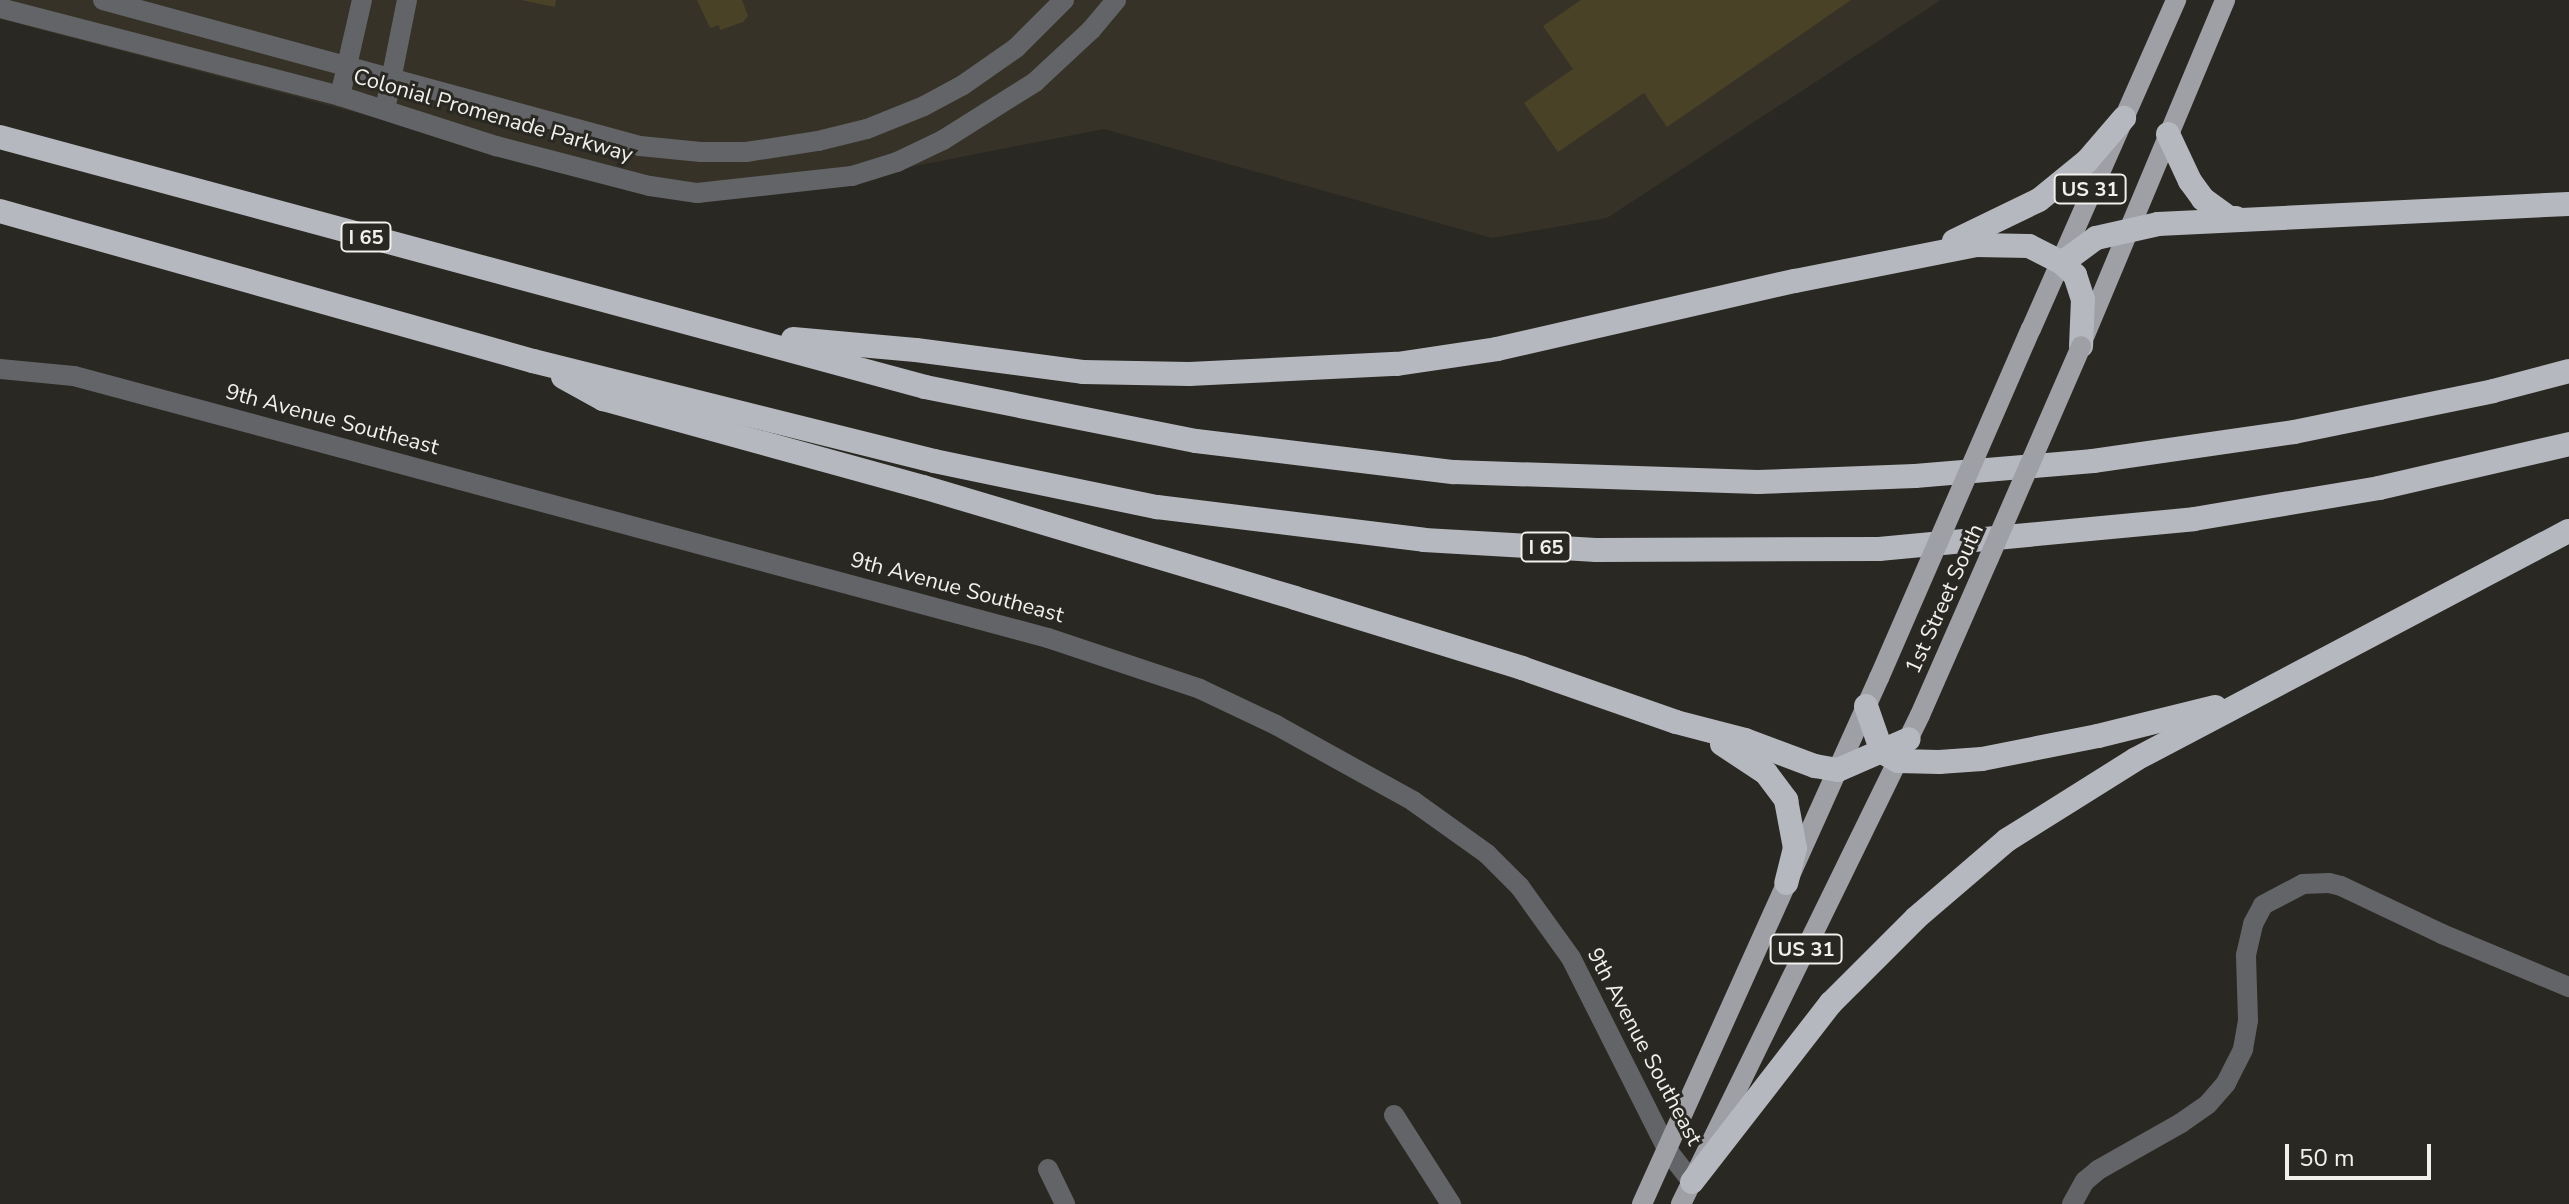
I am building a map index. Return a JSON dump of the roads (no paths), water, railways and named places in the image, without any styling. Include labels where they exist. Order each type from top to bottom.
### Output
[{"type":"highway","points":[[1919,257],[2004,220],[2039,200],[2087,161],[2124,118]]},
{"type":"highway","points":[[2168,134],[2190,181],[2203,199],[2229,218],[2254,220]]},
{"type":"highway","name":"I 65","points":[[0,137],[925,387],[1168,436],[1454,472],[1618,480],[1758,482],[1915,476],[2093,461],[2294,432],[2493,391],[2569,371]]},
{"type":"highway","points":[[2062,263],[2096,238],[2128,229],[2569,204]]},
{"type":"highway","name":"I 65","points":[[0,211],[533,361],[934,461],[1157,507],[1424,540],[1596,550],[1879,549],[2101,530],[2379,488],[2569,444]]},
{"type":"highway","points":[[733,334],[916,350],[1083,372],[1189,374],[1397,364],[1513,346],[1976,245],[2029,246],[2062,263],[2075,275],[2083,299],[2081,346]]},
{"type":"highway","points":[[533,361],[603,399],[923,487],[1295,598],[1838,770],[1896,751],[1982,759],[2196,714],[2292,680]]},
{"type":"highway","points":[[1692,1182],[1831,1003],[1869,962],[1976,863],[2088,786],[2569,531]]},
{"type":"highway","points":[[1866,706],[1896,751]]},
{"type":"highway","points":[[1688,725],[1743,756],[1778,785],[1790,814],[1795,848],[1786,883]]},
{"type":"main road","name":"1st Street South","points":[[1642,1204],[1879,678],[2176,0]]},
{"type":"main road","name":"1st Street South","points":[[1681,1204],[1896,751],[1920,715],[2081,346],[2225,0]]},
{"type":"street","name":"Colonial Promenade Parkway","points":[[103,0],[640,146],[701,152],[746,152],[818,141],[867,129],[924,106],[963,85],[1016,48],[1064,0]]},
{"type":"street","points":[[340,96],[362,0]]},
{"type":"street","points":[[385,110],[407,0]]},
{"type":"street","name":"Colonial Promenade Parkway","points":[[0,8],[340,96],[496,146],[650,186],[697,193],[852,176],[897,162],[943,140],[1035,82],[1091,30],[1116,0]]},
{"type":"street","name":"9th Avenue Southeast","points":[[0,369],[74,376],[1048,638],[1200,689],[1276,725],[1413,801],[1487,854],[1520,887],[1554,932],[1592,994],[1668,1151],[1692,1182]]},
{"type":"street","points":[[2072,1204],[2085,1181],[2098,1170],[2181,1123],[2208,1104],[2226,1083],[2243,1049],[2248,1020],[2246,955],[2253,924],[2263,905],[2303,884],[2341,886],[2442,934],[2569,987]]},
{"type":"street","points":[[1394,1115],[1451,1204]]},
{"type":"street","points":[[1048,1169],[1065,1204]]}]
